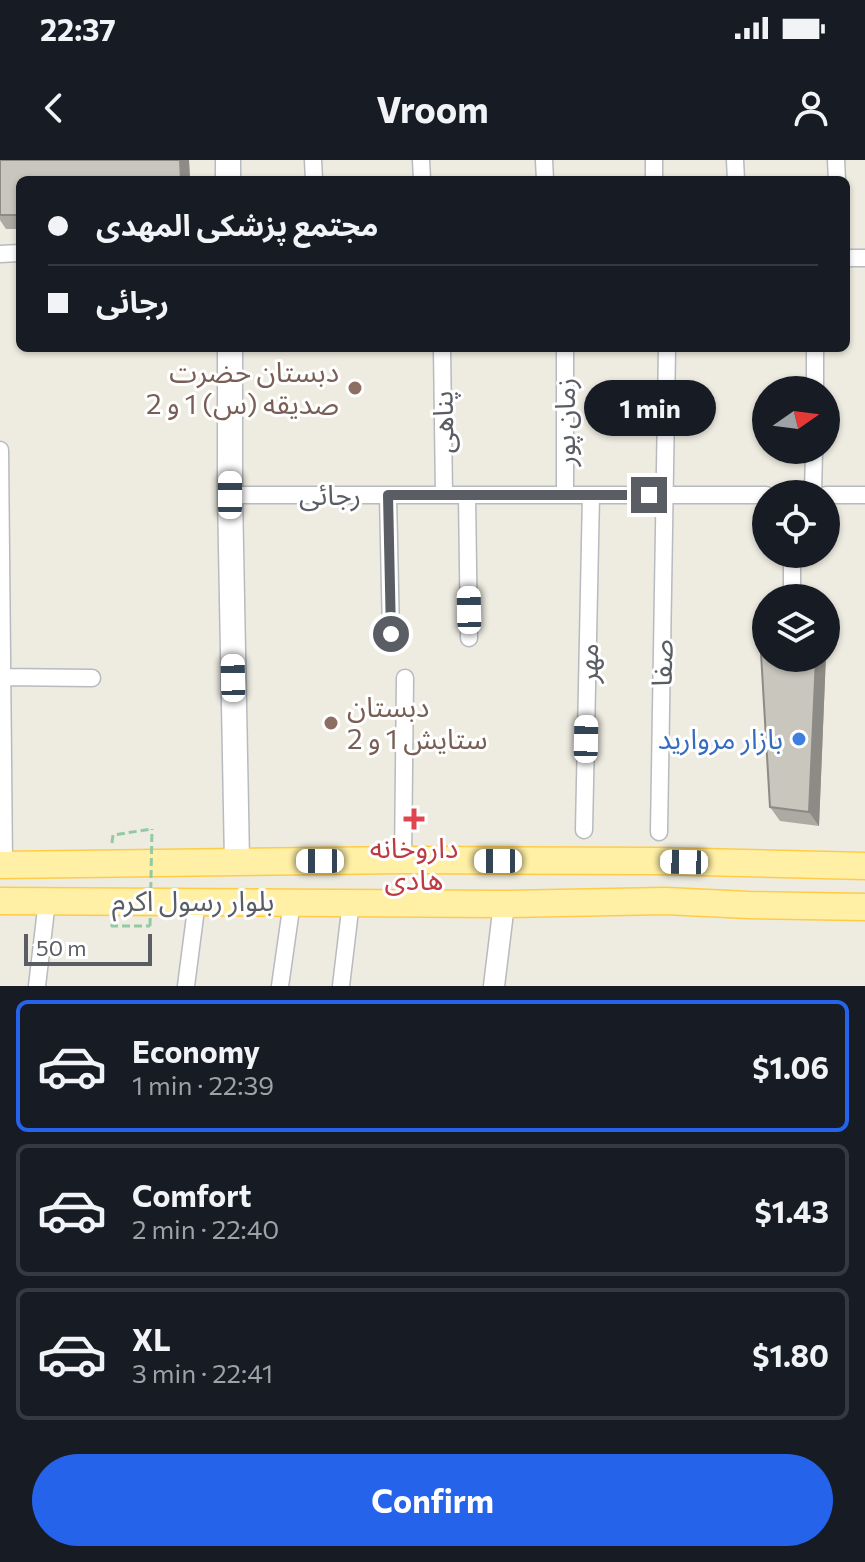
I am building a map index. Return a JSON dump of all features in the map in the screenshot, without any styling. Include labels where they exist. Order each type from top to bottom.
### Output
[{"type":"main road","points":[[230,352],[237,861]]},
{"type":"main road","name":"بلوار رسول اکرم","points":[[2,865],[403,860],[865,866]]},
{"type":"main road","points":[[657,861],[672,871],[677,885],[665,901]]},
{"type":"main road","points":[[749,905],[739,898],[735,889],[736,880],[749,869],[765,864]]},
{"type":"main road","name":"بلوار رسول اکرم","points":[[0,901],[504,904],[665,901],[865,907]]},
{"type":"street","name":"پناهی","points":[[442,352],[444,495]]},
{"type":"street","name":"زمان پور","points":[[565,352],[565,495]]},
{"type":"street","name":"صفا","points":[[659,832],[667,352]]},
{"type":"street","points":[[815,352],[815,376]]},
{"type":"street","points":[[0,450],[2,865]]},
{"type":"street","name":"رجائی","points":[[230,495],[752,495]]},
{"type":"street","points":[[388,495],[391,634]]},
{"type":"street","points":[[467,495],[469,638]]},
{"type":"street","name":"مهر","points":[[584,830],[591,495]]},
{"type":"street","points":[[840,495],[865,495]]},
{"type":"street","points":[[1,677],[92,678]]},
{"type":"street","points":[[403,860],[405,678]]},
{"type":"street","points":[[37,986],[47,901]]},
{"type":"street","points":[[186,986],[197,901]]},
{"type":"street","points":[[280,986],[292,902]]},
{"type":"street","points":[[341,986],[351,902]]},
{"type":"street","points":[[494,986],[504,904]]},
{"type":"path","points":[[112,926],[150,926],[152,829],[113,835]]},
{"type":"building","points":[[0,160],[180,160],[181,176],[16,176],[16,215],[0,215]]},
{"type":"building","name":"بازار مروارید","points":[[762,672],[815,672],[809,812],[770,807]]},
{"type":"place","name":"دبستان حضرت صدیقه (س) 1 و 2","points":[[355,388]]},
{"type":"place","name":"دبستان ستایش 1 و 2","points":[[331,723]]},
{"type":"place","name":"بازار مروارید","points":[[799,739]]},
{"type":"place","name":"داروخانه هادی","points":[[414,819]]},
{"type":"route","points":[[391,634],[388,495],[649,495]]}]
